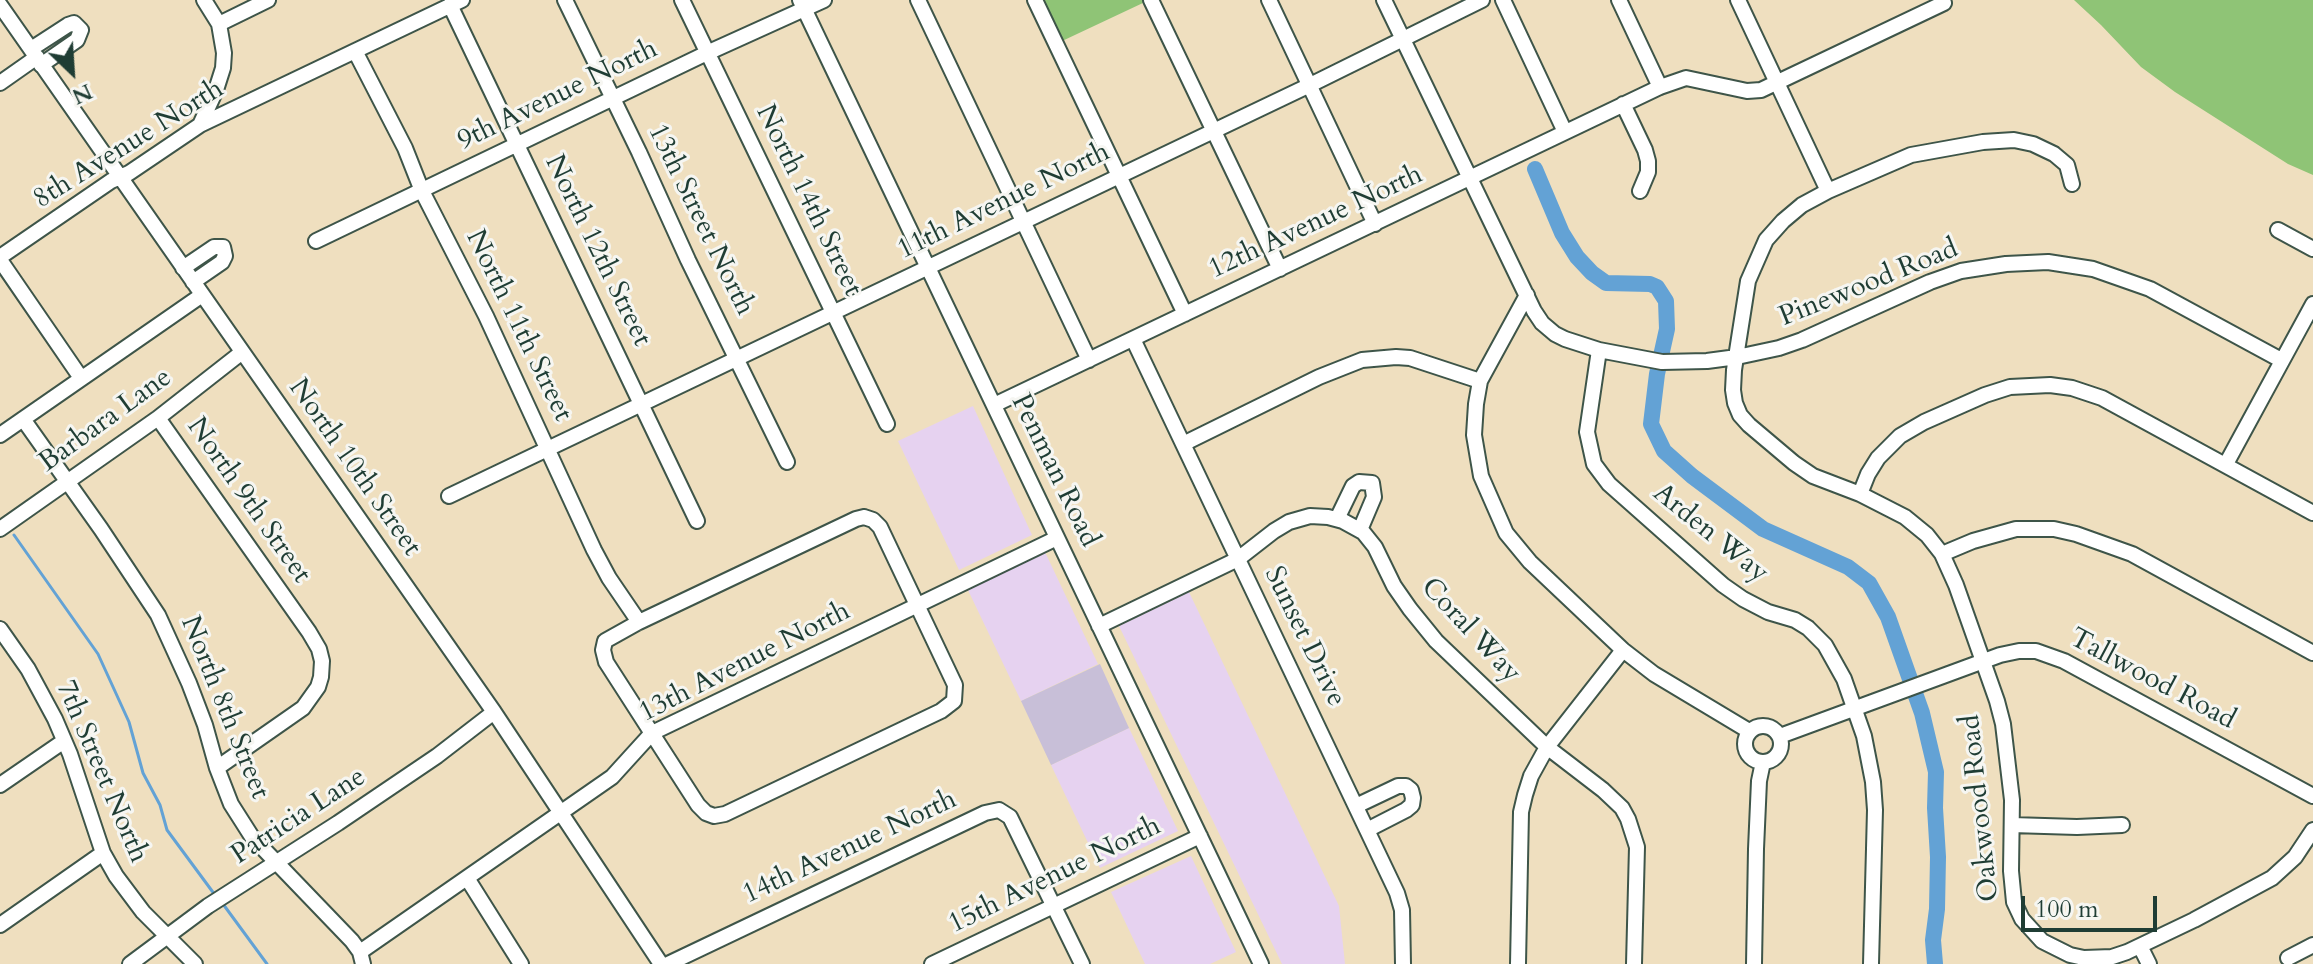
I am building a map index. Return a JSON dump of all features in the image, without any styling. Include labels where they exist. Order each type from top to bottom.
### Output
[{"type":"street","points":[[200,125],[223,68],[224,53],[219,24],[204,0]]},
{"type":"street","points":[[219,24],[268,0]]},
{"type":"street","name":"13th Street North","points":[[565,0],[787,462]]},
{"type":"street","name":"North 14th Street","points":[[682,0],[887,424]]},
{"type":"street","name":"9th Avenue North","points":[[316,241],[613,99],[802,4],[824,0]]},
{"type":"street","points":[[918,0],[1089,360]]},
{"type":"street","points":[[1035,0],[1185,314]]},
{"type":"street","points":[[1151,0],[1280,269]]},
{"type":"street","points":[[1269,0],[1375,224]]},
{"type":"street","name":"Pinewood Road","points":[[1384,0],[1527,295],[1542,323],[1555,334],[1599,350],[1662,362],[1737,357],[1802,340],[1961,271],[2048,262],[2093,269],[2150,289],[2281,360]]},
{"type":"street","name":"11th Avenue North","points":[[449,496],[1482,0]]},
{"type":"street","points":[[1503,0],[1565,132]]},
{"type":"street","points":[[1619,0],[1660,87]]},
{"type":"street","points":[[1738,0],[1828,191]]},
{"type":"street","name":"8th Avenue North","points":[[0,259],[111,181],[129,173],[200,125],[456,3]]},
{"type":"street","name":"North 12th Street","points":[[456,3],[517,145],[697,521]]},
{"type":"street","name":"12th Avenue North","points":[[994,405],[1660,87],[1686,78],[1747,91],[1761,90],[1944,3]]},
{"type":"street","name":"Penman Road","points":[[802,4],[1261,964]]},
{"type":"street","name":"North 10th Street","points":[[0,5],[494,712],[661,964]]},
{"type":"street","name":"North 11th Street","points":[[355,51],[486,316],[609,578],[639,622]]},
{"type":"street","points":[[0,83],[36,57]]},
{"type":"street","points":[[1623,104],[1648,161],[1648,172],[1640,191]]},
{"type":"street","points":[[1737,357],[1748,281],[1766,240],[1802,205],[1828,191],[1911,155],[2014,140],[2033,144],[2054,154],[2067,165],[2072,184]]},
{"type":"street","points":[[2278,230],[2313,249]]},
{"type":"street","points":[[0,435],[81,378],[197,289],[222,262],[225,256],[223,247],[214,247],[183,268]]},
{"type":"street","points":[[0,259],[81,378]]},
{"type":"street","points":[[1527,295],[1480,381],[1474,435],[1481,476],[1506,533],[1530,562],[1623,650],[1684,694],[1749,731]]},
{"type":"street","points":[[2226,464],[2313,304]]},
{"type":"street","name":"Sunset Drive","points":[[1133,339],[1397,893],[1402,910],[1403,964]]},
{"type":"street","name":"Arden Way","points":[[1599,350],[1587,432],[1594,464],[1609,484],[1723,585],[1768,612],[1795,620],[1816,635],[1836,662],[1864,736],[1873,782],[1871,964]]},
{"type":"street","name":"Barbara Lane","points":[[0,529],[158,418],[241,353]]},
{"type":"street","name":"Oakwood Road","points":[[1737,357],[1733,390],[1740,415],[1803,469],[1834,486],[1860,494],[1913,523],[1942,554],[1997,701],[2006,739],[2014,902],[2031,931],[2053,948],[2070,955],[2112,957],[2206,914],[2272,878],[2295,857],[2313,830]]},
{"type":"street","points":[[1183,444],[1342,366],[1362,360],[1410,358],[1480,381]]},
{"type":"street","points":[[1860,494],[1878,458],[1900,436],[1985,395],[2030,385],[2072,388],[2102,398],[2313,513]]},
{"type":"street","name":"North 9th Street","points":[[158,418],[319,649],[321,677],[318,687],[303,708],[217,768]]},
{"type":"street","name":"North 8th Street","points":[[23,419],[158,615],[189,683],[231,804],[252,837],[352,941],[361,958]]},
{"type":"street","points":[[1337,519],[1353,486],[1359,482],[1372,483],[1374,497],[1360,530]]},
{"type":"street","name":"Coral Way","points":[[1099,626],[1238,559],[1289,522],[1310,516],[1337,519],[1360,530],[1375,547],[1394,586],[1436,641],[1547,747],[1613,798],[1628,819],[1637,847],[1634,964]]},
{"type":"street","points":[[864,517],[880,527],[955,685],[954,701],[927,718],[725,814],[714,816],[698,805],[606,662],[603,650],[605,641],[639,622],[864,517]]},
{"type":"street","points":[[1942,554],[2016,529],[2054,529],[2076,534],[2132,554],[2313,653]]},
{"type":"street","name":"13th Avenue North","points":[[361,958],[467,878],[612,777],[652,733],[1057,538]]},
{"type":"street","name":"7th Street North","points":[[0,629],[44,697],[64,741],[103,853],[129,895],[195,964]]},
{"type":"street","points":[[0,656],[13,647]]},
{"type":"street","points":[[1518,964],[1521,812],[1531,776],[1547,747],[1623,650]]},
{"type":"street","name":"Tallwood Road","points":[[1780,736],[1983,662],[2019,651],[2036,651],[2050,655],[2313,796]]},
{"type":"street","name":"Patricia Lane","points":[[130,964],[276,861],[406,778],[494,712]]},
{"type":"street","points":[[1759,725],[1771,727],[1780,736],[1781,748],[1774,758],[1763,762],[1747,754],[1744,743],[1749,731],[1759,725]]},
{"type":"street","points":[[0,785],[64,741]]},
{"type":"street","points":[[1754,964],[1759,781],[1763,762]]},
{"type":"street","points":[[1356,806],[1398,786],[1411,790],[1412,805],[1367,830]]},
{"type":"street","name":"14th Avenue North","points":[[668,964],[985,813],[999,810],[1010,817],[1053,906]]},
{"type":"street","points":[[2012,825],[2122,825]]},
{"type":"street","name":"15th Avenue North","points":[[932,964],[1200,836]]},
{"type":"street","points":[[0,925],[103,853]]},
{"type":"street","points":[[467,878],[521,964]]},
{"type":"street","points":[[1053,906],[1082,964]]},
{"type":"street","points":[[2288,958],[2313,945]]},
{"type":"street","points":[[2140,946],[2149,964]]},
{"type":"shaded area","points":[[973,406],[1032,535],[959,570],[898,441]]},
{"type":"shaded area","points":[[1045,552],[1098,664],[1021,701],[967,588]]},
{"type":"shaded area","points":[[1189,592],[1339,906],[1345,964],[1282,964],[1119,626]]},
{"type":"shaded area","points":[[1100,664],[1129,728],[1051,765],[1021,701]]},
{"type":"shaded area","points":[[1129,728],[1178,831],[1100,868],[1051,765]]},
{"type":"shaded area","points":[[1191,856],[1236,952],[1210,964],[1145,964],[1111,892]]},
{"type":"green space","points":[[1040,0],[1144,0],[1145,2],[1060,42]]},
{"type":"green space","points":[[2074,0],[2313,0],[2313,175],[2288,164],[2175,92],[2141,67]]},
{"type":"waterway","points":[[1535,169],[1562,233],[1592,273],[1606,283],[1650,284],[1657,287],[1666,301],[1667,329],[1651,424],[1664,451],[1763,529],[1848,567],[1869,583],[1888,617],[1922,713],[1936,772],[1938,857],[1933,940],[1935,964]]},
{"type":"waterway","points":[[14,535],[98,654],[129,722],[143,773],[160,805],[167,830],[215,895]]},
{"type":"waterway","points":[[223,904],[267,964]]}]
